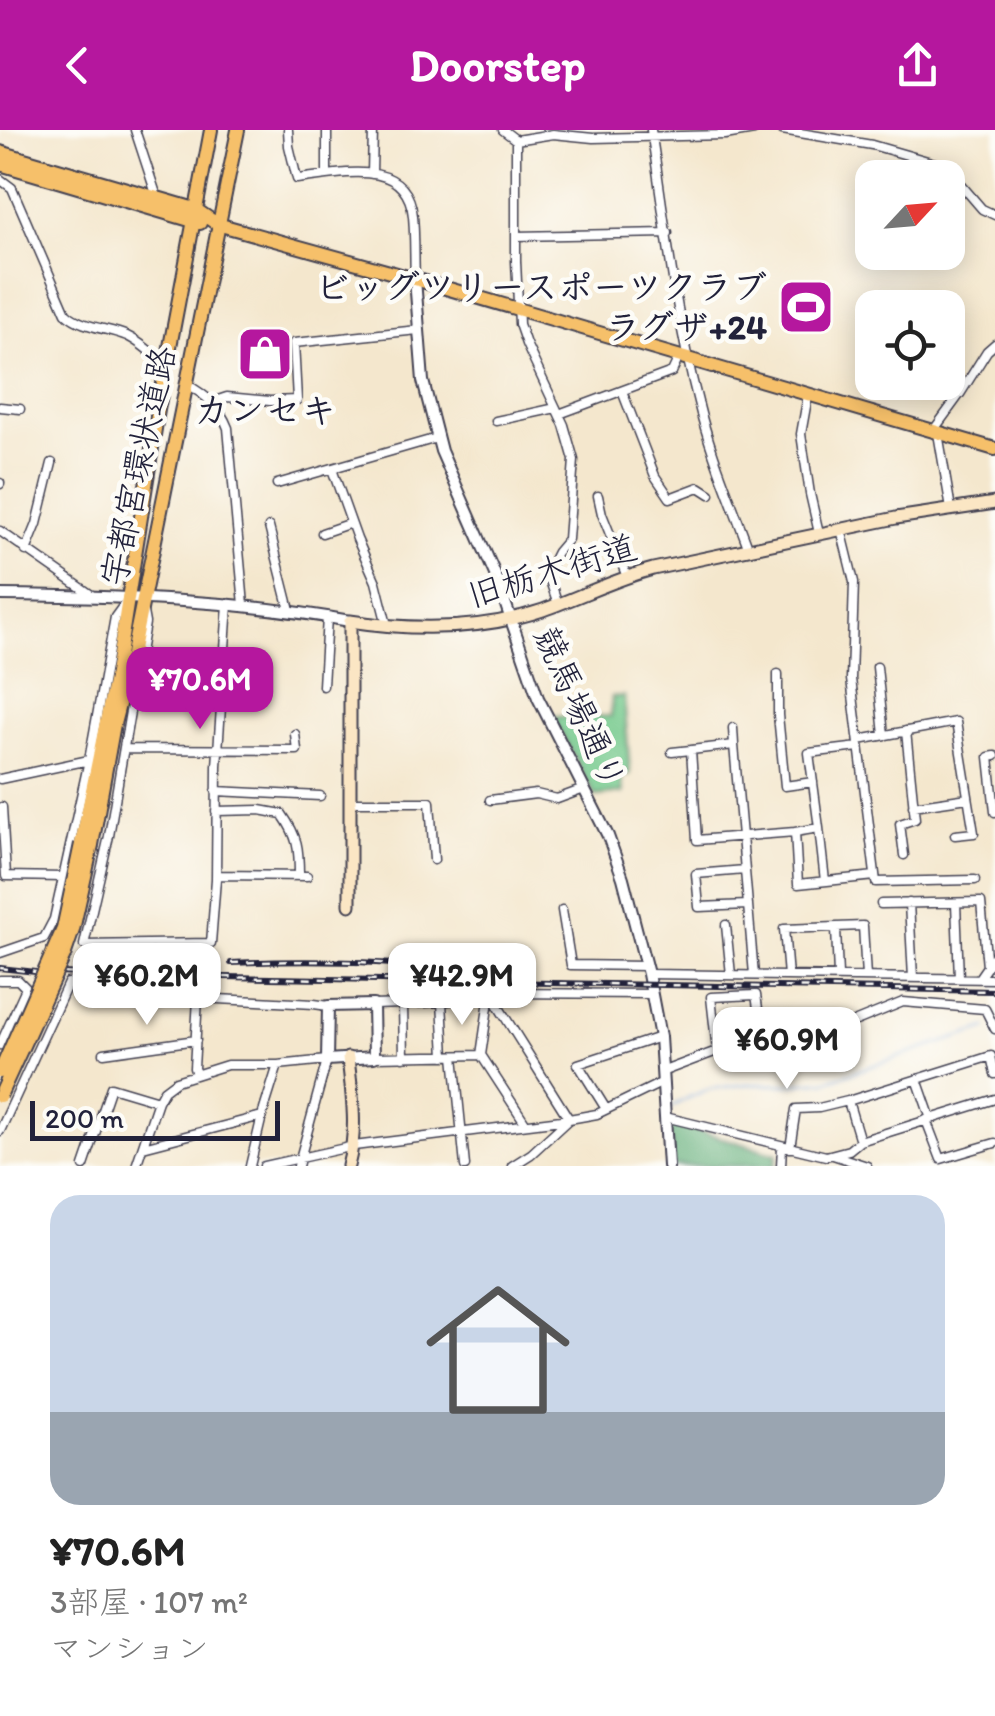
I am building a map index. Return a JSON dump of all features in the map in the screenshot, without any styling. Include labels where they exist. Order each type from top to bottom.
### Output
[{"type":"main road","name":"宇都宮環状道路","points":[[135,599],[158,410],[211,130]]},
{"type":"main road","name":"宇都宮環状道路","points":[[0,1096],[73,930],[135,599],[186,384],[238,130]]},
{"type":"main road","points":[[0,152],[157,198],[194,216]]},
{"type":"main road","points":[[0,164],[414,279],[995,449]]},
{"type":"main road","name":"旧栃木街道","points":[[350,621],[453,628],[511,619],[626,577],[819,533],[995,503]]},
{"type":"main road","points":[[350,621],[350,905]]},
{"type":"main road","name":"宇都宮環状道路","points":[[0,1072],[64,928],[86,845]]},
{"type":"main road","points":[[348,1058],[355,1119],[348,1166]]},
{"type":"street","points":[[135,130],[157,198]]},
{"type":"street","points":[[288,130],[297,178],[364,172],[390,178],[404,190],[413,212],[414,279]]},
{"type":"street","points":[[327,130],[327,174]]},
{"type":"street","points":[[372,174],[373,130]]},
{"type":"street","points":[[503,130],[516,140]]},
{"type":"street","points":[[516,140],[540,132],[593,138],[652,133],[725,135],[754,130]]},
{"type":"street","points":[[782,130],[872,145],[946,166],[982,209],[995,215]]},
{"type":"street","points":[[652,133],[684,358],[748,548]]},
{"type":"street","points":[[516,140],[519,324],[574,460],[568,540],[547,572],[558,604]]},
{"type":"street","points":[[0,179],[12,188],[66,313],[76,321],[128,337],[166,367]]},
{"type":"street","points":[[516,236],[668,233]]},
{"type":"street","name":"競馬場通り","points":[[414,279],[423,381],[437,438],[497,579],[538,698],[616,854],[647,970],[660,1038],[668,1166]]},
{"type":"street","points":[[212,402],[226,397],[270,402],[297,400],[294,343],[418,330]]},
{"type":"street","points":[[951,509],[935,432],[995,344]]},
{"type":"street","points":[[496,420],[557,411],[622,391],[672,372],[684,358]]},
{"type":"street","points":[[186,384],[204,394],[221,412],[230,436],[244,605]]},
{"type":"street","points":[[622,391],[656,476],[670,498],[699,487],[710,494]]},
{"type":"street","points":[[808,395],[801,434],[819,533]]},
{"type":"street","points":[[0,407],[20,409]]},
{"type":"street","points":[[277,484],[437,438]]},
{"type":"street","points":[[26,551],[52,463]]},
{"type":"street","points":[[332,469],[376,582],[387,625]]},
{"type":"street","points":[[598,496],[626,577]]},
{"type":"street","points":[[322,533],[350,523]]},
{"type":"street","points":[[269,527],[290,610]]},
{"type":"street","points":[[841,529],[854,582],[851,679],[876,882],[975,880]]},
{"type":"street","points":[[0,531],[93,596]]},
{"type":"street","name":"旧栃木街道","points":[[0,595],[244,605],[350,621]]},
{"type":"street","points":[[0,953],[44,938],[54,919],[115,618],[135,599],[146,624],[109,836],[84,945],[211,943],[228,604]]},
{"type":"street","points":[[323,686],[326,616]]},
{"type":"street","points":[[877,667],[884,735]]},
{"type":"street","points":[[778,674],[785,786],[813,782]]},
{"type":"street","points":[[824,882],[808,753],[956,722],[974,833],[955,836]]},
{"type":"street","points":[[732,728],[754,975]]},
{"type":"street","points":[[904,854],[900,824],[914,819],[906,731]]},
{"type":"street","points":[[124,749],[297,750],[295,734]]},
{"type":"street","points":[[672,752],[734,744]]},
{"type":"street","points":[[691,750],[697,840]]},
{"type":"street","points":[[995,756],[990,757],[995,812]]},
{"type":"street","points":[[0,779],[89,760]]},
{"type":"street","points":[[490,800],[536,794],[557,799],[584,789]]},
{"type":"street","points":[[216,791],[320,796]]},
{"type":"street","points":[[913,806],[968,798]]},
{"type":"street","points":[[350,802],[430,802],[434,860]]},
{"type":"street","points":[[2,806],[6,876],[63,877]]},
{"type":"street","points":[[216,812],[260,810],[282,814],[299,845],[303,876],[216,874]]},
{"type":"street","points":[[685,840],[743,838],[819,828]]},
{"type":"street","points":[[794,832],[798,884],[875,876]]},
{"type":"street","points":[[745,870],[696,874],[699,908],[748,906]]},
{"type":"street","points":[[956,902],[959,978]]},
{"type":"street","points":[[880,904],[981,902],[988,967]]},
{"type":"street","points":[[909,904],[913,978]]},
{"type":"street","points":[[562,910],[572,964],[731,975],[995,979]]},
{"type":"street","points":[[726,924],[731,975]]},
{"type":"street","points":[[788,976],[784,930],[863,926],[866,977]]},
{"type":"street","points":[[836,928],[838,976]]},
{"type":"street","points":[[978,978],[995,955]]},
{"type":"street","points":[[0,980],[18,980],[26,988],[0,1044]]},
{"type":"street","points":[[0,1132],[68,983],[198,998],[328,1006],[442,1002],[490,994],[652,994]]},
{"type":"street","points":[[490,994],[481,1056],[526,1124]]},
{"type":"street","points":[[490,994],[569,1119]]},
{"type":"street","points":[[716,1051],[711,996],[756,996],[763,1042]]},
{"type":"street","points":[[196,1074],[198,998]]},
{"type":"street","points":[[442,1002],[465,1166]]},
{"type":"street","points":[[264,1166],[354,1146],[596,1114],[716,1051],[839,1028],[903,1002],[985,1009],[995,1029]]},
{"type":"street","points":[[403,1004],[404,1056]]},
{"type":"street","points":[[299,1161],[327,1060],[328,1006]]},
{"type":"street","points":[[374,1006],[374,1057]]},
{"type":"street","points":[[606,1109],[578,1064],[660,1038]]},
{"type":"street","points":[[104,1053],[196,1040]]},
{"type":"street","points":[[136,1166],[164,1090],[196,1074],[227,1065],[481,1056]]},
{"type":"street","points":[[781,1166],[796,1109],[848,1101],[990,1056],[995,1074]]},
{"type":"street","points":[[250,1166],[278,1065]]},
{"type":"street","points":[[917,1078],[942,1162],[995,1144]]},
{"type":"street","points":[[84,1166],[111,1087],[158,1101]]},
{"type":"street","points":[[828,1159],[860,1141],[995,1099]]},
{"type":"street","points":[[848,1101],[860,1141]]},
{"type":"street","points":[[143,1147],[262,1116]]},
{"type":"street","points":[[664,1116],[867,1166]]},
{"type":"street","points":[[512,1166],[569,1119]]},
{"type":"green space","points":[[624,696],[630,774],[621,776],[623,793],[595,796],[553,717],[611,716],[612,697]]},
{"type":"green space","points":[[675,1124],[777,1154],[775,1166],[673,1166],[670,1128]]},
{"type":"waterway","points":[[669,1108],[710,1089],[826,1081],[987,1028]]},
{"type":"railway","points":[[434,958],[503,971]]},
{"type":"railway","points":[[231,963],[338,961],[446,969]]},
{"type":"railway","points":[[0,968],[108,975],[995,991]]},
{"type":"place","name":"ビッグツリースポーツクラブ ラグザ+24","points":[[806,307]]},
{"type":"place","name":"カンセキ","points":[[265,354]]}]
